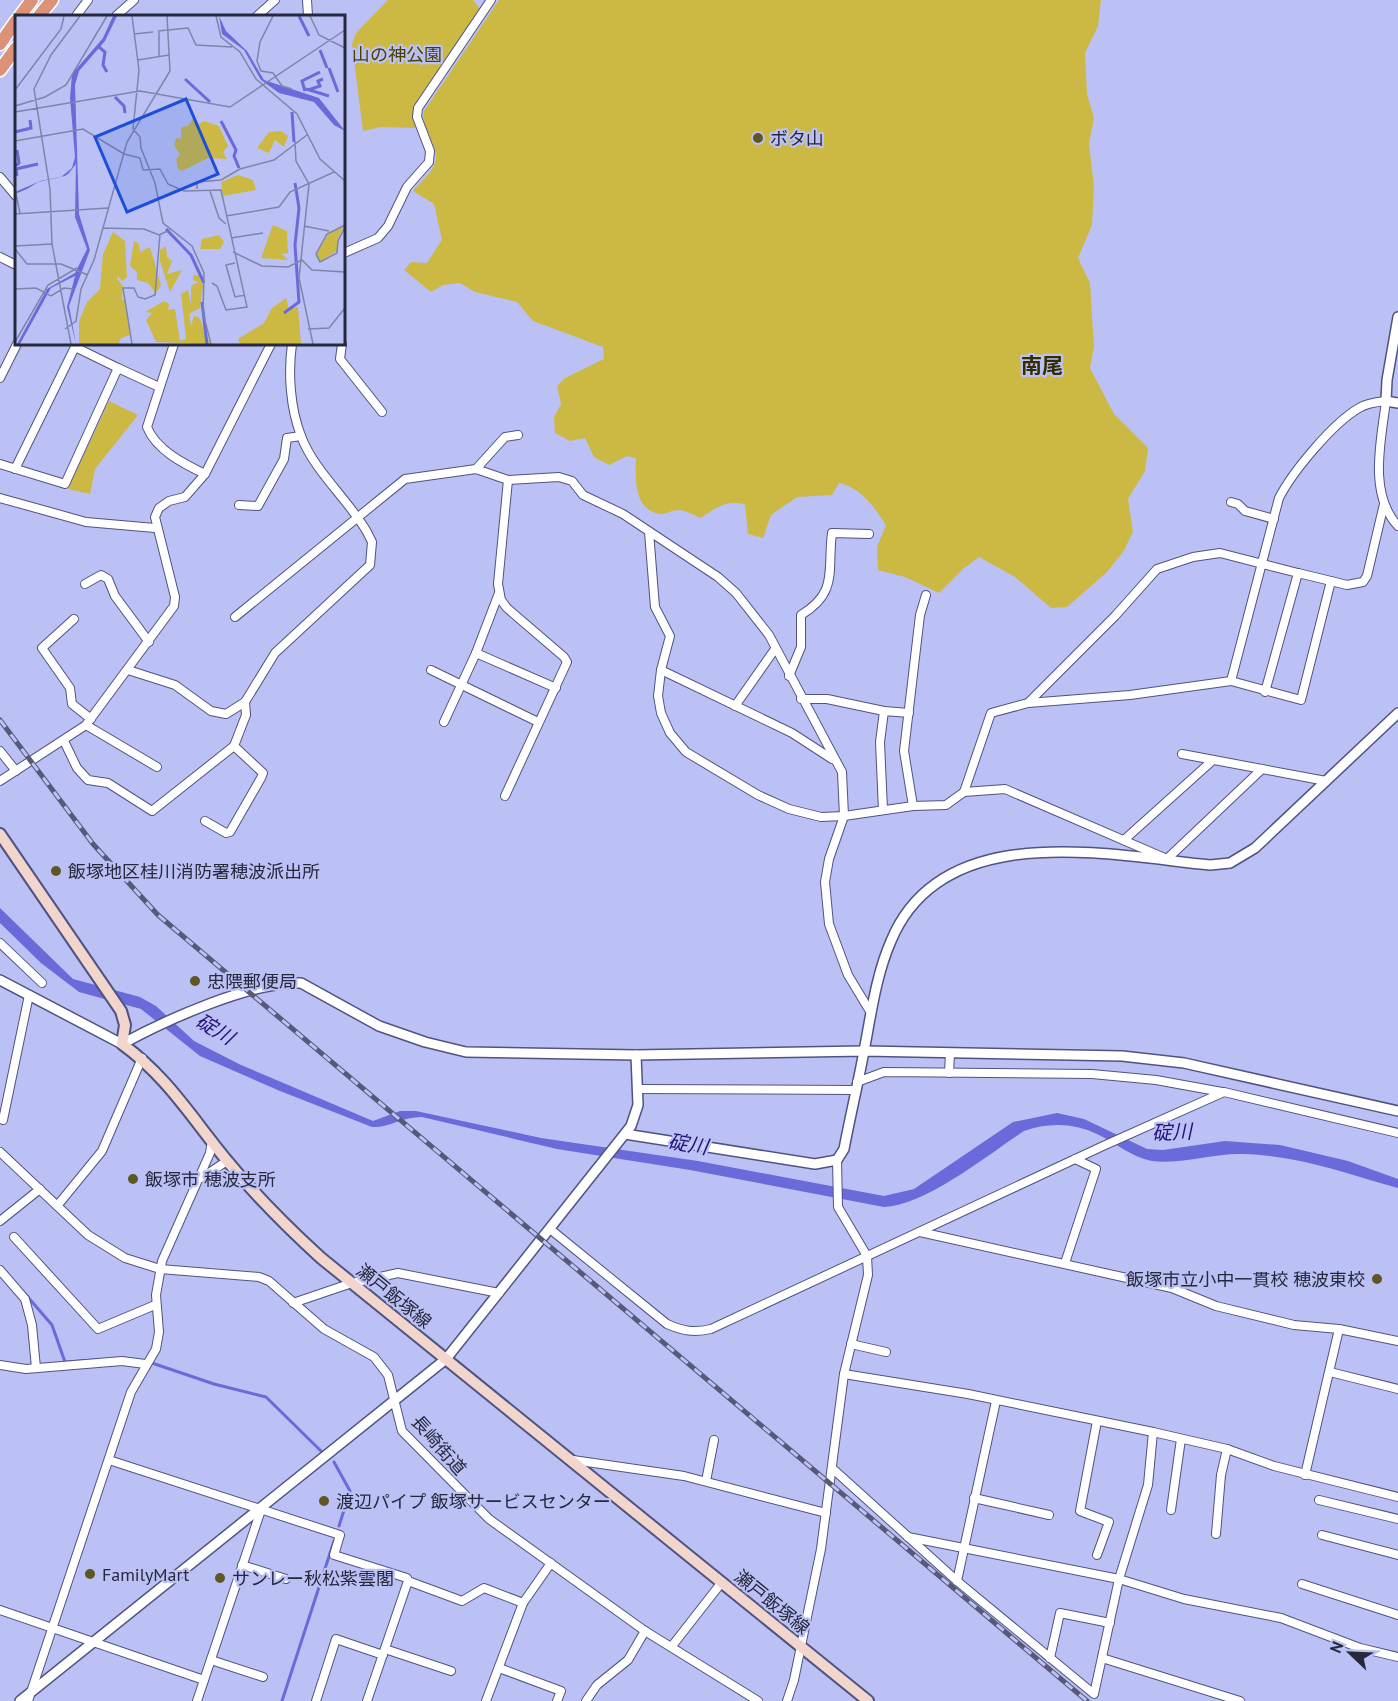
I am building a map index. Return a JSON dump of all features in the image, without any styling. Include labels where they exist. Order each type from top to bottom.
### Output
[{"type":"highway","points":[[21,15],[32,0]]},
{"type":"highway","points":[[40,15],[52,0]]},
{"type":"highway","points":[[0,44],[15,22]]},
{"type":"highway","points":[[0,70],[15,49]]},
{"type":"main road","points":[[0,834],[121,1011],[125,1025],[122,1044]]},
{"type":"main road","name":"瀬戸飯塚線","points":[[122,1044],[164,1078],[227,1161],[286,1226],[352,1283],[868,1701]]},
{"type":"street","points":[[78,15],[88,0]]},
{"type":"street","points":[[117,15],[134,0]]},
{"type":"street","points":[[258,15],[275,0]]},
{"type":"street","points":[[307,0],[308,15]]},
{"type":"street","points":[[345,254],[378,238],[388,226],[407,187],[429,162],[430,151],[417,117],[418,108],[491,0]]},
{"type":"street","points":[[0,177],[15,195]]},
{"type":"street","points":[[0,257],[15,264]]},
{"type":"street","points":[[1028,703],[1115,616],[1157,569],[1184,559],[1220,553],[1347,585],[1363,582],[1367,576],[1384,504],[1379,458],[1387,380],[1398,317]]},
{"type":"street","points":[[0,378],[16,345]]},
{"type":"street","points":[[174,345],[147,427],[151,437],[186,465],[204,474]]},
{"type":"street","points":[[0,781],[64,741],[88,722],[174,606],[175,597],[155,528],[155,517],[159,508],[169,501],[184,497],[204,474],[270,345]]},
{"type":"street","points":[[128,670],[176,685],[217,714],[226,714],[245,702],[275,653],[370,565],[373,554],[372,542],[358,517],[314,460],[301,436],[291,397],[289,363],[291,345]]},
{"type":"street","points":[[342,345],[340,359],[382,412]]},
{"type":"street","points":[[15,469],[75,347],[159,387]]},
{"type":"street","points":[[0,464],[65,484],[118,368]]},
{"type":"street","points":[[1231,681],[1279,498],[1291,475],[1351,413],[1362,406],[1386,401],[1398,403]]},
{"type":"street","points":[[476,469],[506,437],[518,435]]},
{"type":"street","points":[[239,505],[258,506],[284,459],[287,438],[301,436]]},
{"type":"street","points":[[235,618],[405,479],[476,469],[508,480],[567,478],[583,495],[623,514],[718,577],[769,634],[833,760],[842,772],[844,816],[829,859],[825,882],[830,924],[848,975],[871,1013]]},
{"type":"street","points":[[444,722],[476,653],[499,593],[508,480]]},
{"type":"street","points":[[0,498],[86,522],[155,528]]},
{"type":"street","points":[[1231,502],[1238,504],[1245,511],[1274,519]]},
{"type":"street","points":[[1384,504],[1398,526]]},
{"type":"street","points":[[649,532],[655,607],[670,636],[661,670],[658,696],[661,713],[670,733],[686,752],[758,795],[789,809],[821,817],[913,806],[946,805],[964,792],[994,789],[1011,791],[1167,859]]},
{"type":"street","points":[[789,676],[801,647],[801,615],[819,604],[828,584],[832,570],[829,557],[832,533],[869,534]]},
{"type":"street","points":[[1264,692],[1298,573]]},
{"type":"street","points":[[86,584],[101,575],[108,579],[115,596],[149,642]]},
{"type":"street","points":[[964,792],[991,713],[1028,703],[1130,695],[1231,681],[1264,692],[1301,700],[1331,580]]},
{"type":"street","points":[[499,593],[507,608],[564,657],[566,667],[538,722],[505,796]]},
{"type":"street","points":[[913,806],[904,751],[920,615],[926,595]]},
{"type":"street","points":[[74,620],[42,648],[70,688],[72,704],[88,722],[157,767]]},
{"type":"street","points":[[735,706],[775,649]]},
{"type":"street","points":[[476,653],[556,688]]},
{"type":"street","points":[[431,670],[538,722]]},
{"type":"street","points":[[661,670],[792,733],[833,760]]},
{"type":"street","points":[[801,699],[827,699],[884,711],[909,713]]},
{"type":"street","points":[[64,741],[76,768],[88,780],[108,783],[152,811],[234,746],[246,715],[245,702]]},
{"type":"street","points":[[883,810],[880,742],[884,711]]},
{"type":"street","points":[[787,1701],[794,1680],[826,1513],[844,1374],[868,1275],[867,1256],[838,1207],[837,1160],[844,1149],[871,1013],[885,956],[899,923],[921,896],[953,873],[990,861],[1059,851],[1167,859],[1210,865],[1230,863],[1255,848],[1398,713]]},
{"type":"street","points":[[205,821],[226,833],[230,832],[261,778],[259,768],[234,746]]},
{"type":"street","points":[[0,751],[16,771]]},
{"type":"street","points":[[1182,754],[1326,782]]},
{"type":"street","points":[[1124,840],[1213,760]]},
{"type":"street","points":[[1167,859],[1262,769]]},
{"type":"street","points":[[0,943],[42,983]]},
{"type":"street","points":[[0,980],[122,1044],[151,1028],[250,992],[287,982],[302,983],[379,1026],[425,1042],[466,1052],[636,1055],[864,1051],[1122,1056],[1184,1063],[1398,1111]]},
{"type":"street","points":[[4,1120],[29,995]]},
{"type":"street","points":[[949,1073],[950,1053]]},
{"type":"street","points":[[20,1701],[29,1697],[95,1641],[261,1510],[446,1359],[636,1118],[638,1089],[636,1055]]},
{"type":"street","points":[[57,1206],[102,1151],[142,1058]]},
{"type":"street","points":[[638,1089],[856,1086],[884,1072],[1092,1074],[1156,1080],[1224,1092],[1398,1134]]},
{"type":"street","points":[[550,1229],[667,1324],[684,1331],[699,1332],[711,1329],[1132,1132],[1224,1092]]},
{"type":"street","points":[[625,1134],[815,1164],[837,1160]]},
{"type":"street","points":[[29,1697],[131,1392],[157,1342],[155,1305],[160,1269],[210,1154],[212,1140]]},
{"type":"street","name":"長崎街道","points":[[0,1152],[108,1250],[160,1269],[259,1276],[324,1329],[374,1358],[388,1375],[402,1431],[489,1519],[645,1631],[758,1701]]},
{"type":"street","points":[[1065,1263],[1096,1169],[1075,1159]]},
{"type":"street","points":[[198,1182],[217,1166],[227,1161]]},
{"type":"street","points":[[0,1221],[40,1189]]},
{"type":"street","points":[[920,1232],[1172,1288],[1216,1306],[1294,1325],[1339,1329],[1398,1341]]},
{"type":"street","points":[[14,1237],[98,1329],[155,1305]]},
{"type":"street","points":[[0,1270],[25,1299],[32,1325],[36,1368]]},
{"type":"street","points":[[293,1303],[352,1283],[398,1273],[499,1293]]},
{"type":"street","points":[[1305,1475],[1339,1329]]},
{"type":"street","points":[[851,1344],[886,1352]]},
{"type":"street","points":[[0,1365],[36,1368],[122,1361],[145,1364]]},
{"type":"street","points":[[1330,1372],[1398,1389]]},
{"type":"street","points":[[844,1374],[1153,1432],[1227,1449],[1305,1475],[1398,1497]]},
{"type":"street","points":[[957,1581],[996,1401]]},
{"type":"street","points":[[1097,1421],[1080,1511],[1109,1522],[1098,1556]]},
{"type":"street","points":[[833,1468],[957,1581],[1094,1694],[1119,1579],[1148,1485],[1153,1432]]},
{"type":"street","points":[[1171,1510],[1182,1439]]},
{"type":"street","points":[[706,1481],[714,1440]]},
{"type":"street","points":[[1216,1534],[1221,1475],[1227,1449]]},
{"type":"street","points":[[109,1460],[340,1535],[334,1555],[407,1578],[408,1581],[462,1600],[484,1588],[523,1603]]},
{"type":"street","points":[[573,1460],[684,1476],[826,1513]]},
{"type":"street","points":[[974,1498],[1049,1515]]},
{"type":"street","points":[[1319,1500],[1398,1519]]},
{"type":"street","points":[[197,1701],[261,1510]]},
{"type":"street","points":[[1323,1535],[1398,1555]]},
{"type":"street","points":[[906,1536],[963,1550],[1119,1579],[1184,1599],[1281,1618],[1360,1648],[1398,1658]]},
{"type":"street","points":[[486,1701],[523,1603],[550,1563]]},
{"type":"street","points":[[242,1565],[286,1579]]},
{"type":"street","points":[[367,1701],[408,1581]]},
{"type":"street","points":[[672,1646],[722,1582]]},
{"type":"street","points":[[1302,1584],[1398,1615]]},
{"type":"street","points":[[0,1611],[95,1641],[204,1680]]},
{"type":"street","points":[[1050,1658],[1060,1613],[1110,1623]]},
{"type":"street","points":[[586,1701],[597,1686],[628,1660],[645,1631]]},
{"type":"street","points":[[316,1701],[336,1639],[451,1671]]},
{"type":"street","points":[[1102,1658],[1240,1701]]},
{"type":"street","points":[[211,1660],[263,1677]]},
{"type":"street","points":[[500,1668],[561,1691],[557,1701]]},
{"type":"green space","name":"山の神公園","points":[[388,0],[473,0],[481,10],[416,104],[413,114],[416,128],[381,127],[363,131],[352,44],[356,33]]},
{"type":"green space","points":[[499,0],[1101,0],[1098,26],[1085,53],[1087,94],[1094,118],[1089,144],[1094,186],[1092,225],[1078,258],[1090,283],[1094,347],[1090,368],[1114,414],[1148,448],[1145,471],[1128,499],[1133,532],[1123,552],[1106,573],[1067,607],[1051,608],[1015,577],[979,557],[939,593],[905,577],[878,570],[877,547],[886,525],[867,499],[847,486],[839,483],[832,495],[797,497],[771,515],[763,538],[748,534],[745,505],[739,503],[727,504],[700,518],[681,510],[661,514],[651,511],[640,499],[638,492],[636,458],[627,456],[609,465],[594,457],[585,438],[570,441],[555,433],[554,417],[561,404],[557,386],[565,378],[604,359],[603,347],[533,321],[517,302],[475,292],[460,283],[443,285],[431,292],[404,270],[411,262],[427,263],[442,240],[434,204],[413,191],[430,172],[436,159],[436,152],[423,118],[424,111]]},
{"type":"green space","points":[[109,401],[138,415],[95,469],[90,494],[68,489]]},
{"type":"shaded area","points":[[0,908],[73,979],[140,997],[156,1006],[194,1041],[241,1065],[373,1121],[400,1111],[416,1111],[541,1138],[698,1161],[884,1196],[914,1189],[1013,1122],[1057,1113],[1084,1119],[1147,1149],[1163,1150],[1225,1141],[1280,1145],[1348,1161],[1398,1179],[1398,1188],[1322,1166],[1264,1155],[1232,1154],[1162,1162],[1152,1161],[1131,1154],[1090,1131],[1071,1126],[1052,1125],[1024,1131],[937,1189],[918,1198],[884,1207],[690,1170],[557,1149],[422,1117],[372,1127],[280,1091],[200,1056],[141,1009],[79,992],[41,963],[0,923]]},
{"type":"waterway","points":[[27,1296],[52,1325],[65,1362],[95,1360]]},
{"type":"waterway","points":[[122,1358],[138,1360]]},
{"type":"waterway","points":[[149,1362],[214,1384],[266,1397],[321,1451]]},
{"type":"waterway","points":[[334,1462],[350,1491],[339,1526]]},
{"type":"waterway","points":[[282,1701],[334,1541]]},
{"type":"railway","points":[[0,720],[93,844],[158,915],[1087,1701]]},
{"type":"place","name":"ボタ山","points":[[758,138]]},
{"type":"place","name":"飯塚地区桂川消防署穂波派出所","points":[[56,871]]},
{"type":"place","name":"忠隈郵便局","points":[[195,981]]},
{"type":"place","name":"飯塚市 穂波支所","points":[[133,1179]]},
{"type":"place","name":"飯塚市立小中一貫校 穂波東校","points":[[1377,1279]]},
{"type":"place","name":"渡辺パイプ 飯塚サービスセンター","points":[[324,1501]]},
{"type":"place","name":"FamilyMart","points":[[90,1574]]},
{"type":"place","name":"サンレー秋松紫雲閣","points":[[220,1578]]},
{"type":"district","name":"南尾","points":[[1042,365]]},
{"type":"water label","name":"碇川","points":[[215,1029]]},
{"type":"water label","name":"碇川","points":[[1172,1132]]},
{"type":"water label","name":"碇川","points":[[688,1144]]}]
